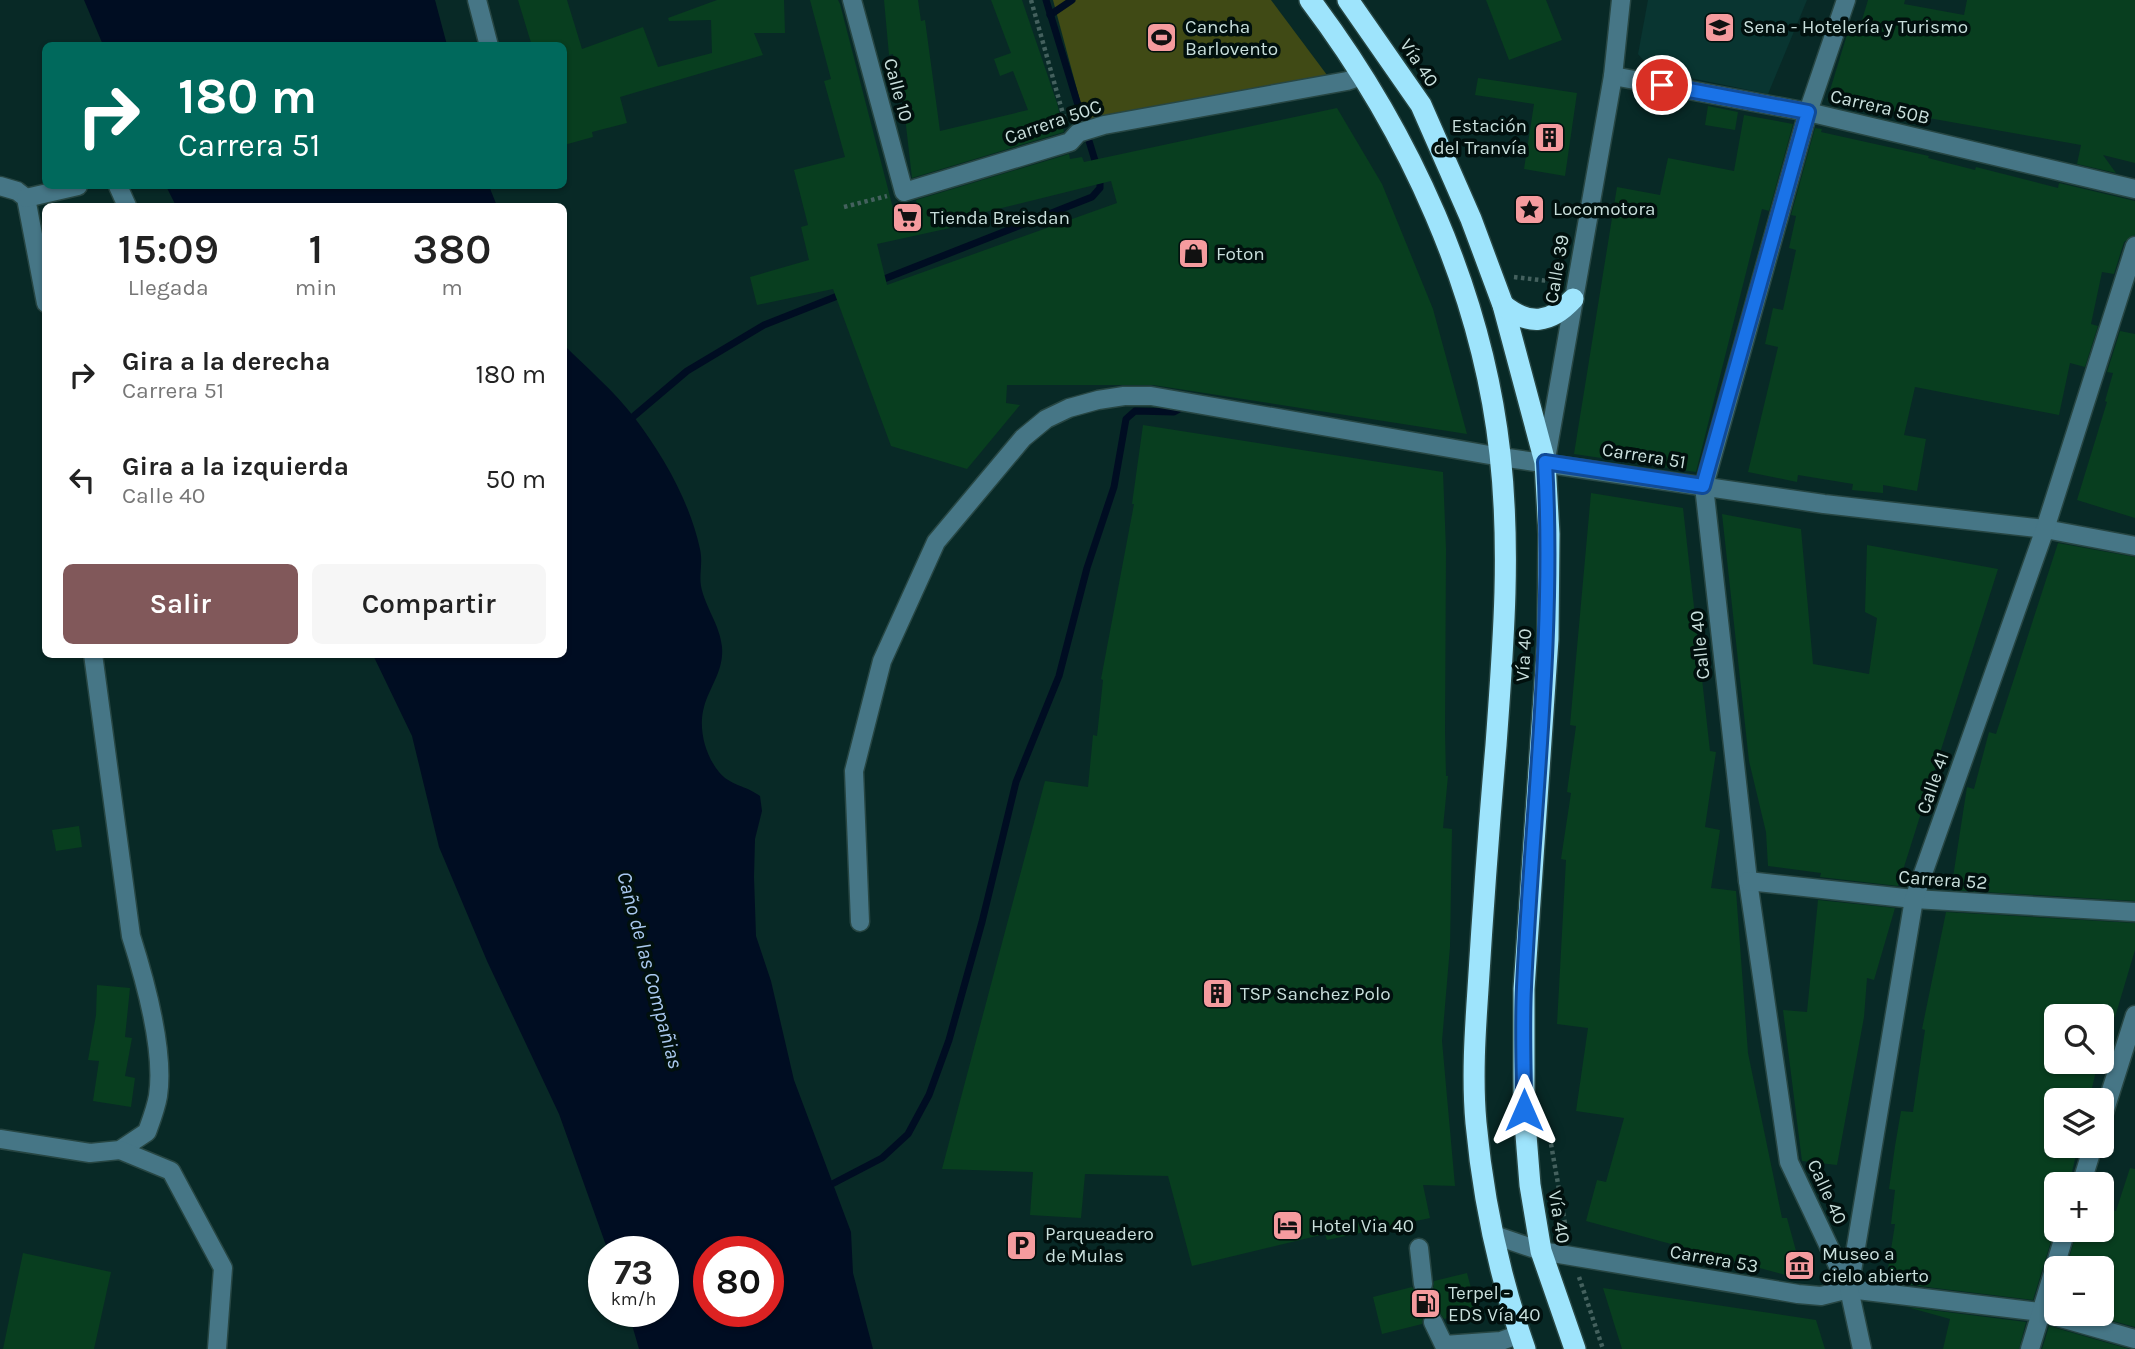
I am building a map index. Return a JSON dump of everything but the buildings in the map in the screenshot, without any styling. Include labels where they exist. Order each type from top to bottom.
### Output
[{"type":"highway","name":"Vía 40","points":[[1310,0],[1362,76],[1426,196],[1451,255],[1482,349],[1501,457],[1506,534],[1505,622],[1474,1054],[1476,1123],[1494,1235],[1523,1342]]},
{"type":"highway","name":"Vía 40","points":[[1348,0],[1421,105],[1471,219],[1503,305],[1545,462],[1549,534],[1548,627],[1524,989],[1524,1110],[1530,1185],[1541,1251],[1575,1349]]},
{"type":"highway","points":[[1503,305],[1516,315],[1531,320],[1548,319],[1562,312],[1573,299]]},
{"type":"street","points":[[477,0],[488,42]]},
{"type":"street","name":"Calle 10","points":[[852,0],[904,192]]},
{"type":"street","name":"Calle 39","points":[[1545,462],[1613,76],[1621,0]]},
{"type":"street","name":"Calle 40","points":[[1846,0],[1808,112],[1703,486],[1748,881],[1789,1162],[1849,1289]]},
{"type":"street","name":"Carrera 50C","points":[[904,192],[1104,125],[1347,81],[1362,76]]},
{"type":"street","name":"Carrera 50B","points":[[1613,76],[1808,112],[2135,189]]},
{"type":"street","points":[[0,187],[17,191],[26,198],[42,281]]},
{"type":"street","points":[[26,198],[65,189]]},
{"type":"street","name":"Calle 41","points":[[1862,1349],[1849,1289],[1914,900],[2045,529],[2135,246]]},
{"type":"street","name":"Carrera 51","points":[[860,922],[854,771],[882,660],[936,542],[1023,439],[1046,419],[1069,408],[1124,396],[1151,396],[1501,457],[1824,504],[2045,529],[2135,546]]},
{"type":"street","points":[[0,1139],[90,1153],[120,1150],[147,1132],[158,1096],[158,1069],[145,980],[131,936],[94,658]]},
{"type":"street","name":"Carrera 52","points":[[1748,881],[1914,900],[2135,912]]},
{"type":"street","points":[[2112,1088],[2135,1015]]},
{"type":"street","points":[[120,1150],[171,1171],[223,1268],[217,1349]]},
{"type":"street","name":"Carrera 53","points":[[1494,1235],[1541,1251],[1798,1294],[1821,1296],[1849,1289],[2040,1312],[2135,1339]]},
{"type":"street","points":[[2030,1349],[2062,1242]]},
{"type":"street","points":[[1419,1248],[1423,1284]]},
{"type":"street","points":[[1433,1321],[1444,1345],[1523,1342]]},
{"type":"path","points":[[1031,0],[1074,137]]},
{"type":"path","points":[[844,207],[904,192]]},
{"type":"shaded area","name":"Sena - Hotelería y Turismo","points":[[1648,0],[1807,0],[1768,94],[1652,70],[1638,54]]},
{"type":"green space","points":[[1053,0],[1271,0],[1327,75],[1087,127]]},
{"type":"water","points":[[84,0],[435,0],[446,42],[102,42]]},
{"type":"water","points":[[168,189],[490,189],[496,203],[174,203]]},
{"type":"water","name":"Caño de las Compañias","points":[[567,348],[634,417],[665,463],[690,514],[701,554],[701,586],[722,647],[719,671],[702,715],[704,741],[710,758],[723,776],[760,796],[762,811],[755,839],[756,936],[771,981],[794,1080],[851,1232],[853,1273],[873,1349],[639,1349],[633,1327],[679,1327],[679,1236],[603,1236],[559,1114],[487,961],[439,847],[412,736],[374,658],[567,658]]},
{"type":"waterway","points":[[879,281],[1092,197],[1100,188],[1100,177],[1046,0]]},
{"type":"waterway","points":[[1050,15],[1072,0]]},
{"type":"waterway","points":[[634,416],[687,371],[764,325],[845,293]]},
{"type":"waterway","points":[[834,1183],[882,1158],[908,1134],[929,1095],[949,1040],[982,922],[1016,782],[1059,676],[1087,568],[1114,487],[1126,419],[1135,411],[1174,412],[1185,406]]},
{"type":"tunnel","points":[[1423,1284],[1433,1322]]},
{"type":"place","name":"Sena - Hotelería y Turismo","points":[[1720,27]]},
{"type":"place","name":"Cancha Barlovento","points":[[1162,38]]},
{"type":"place","name":"Estación del Tranvía","points":[[1550,137]]},
{"type":"place","name":"Locomotora","points":[[1530,209]]},
{"type":"place","name":"Tienda Breisdan","points":[[907,218]]},
{"type":"place","name":"Foton","points":[[1193,254]]},
{"type":"place","name":"TSP Sanchez Polo","points":[[1217,994]]},
{"type":"place","name":"Hotel Via 40","points":[[1288,1226]]},
{"type":"place","name":"Parqueadero de Mulas","points":[[1022,1245]]},
{"type":"place","name":"Museo a cielo abierto","points":[[1799,1265]]},
{"type":"place","name":"Terpel - EDS Vía 40","points":[[1425,1304]]},
{"type":"route","points":[[1524,1110],[1524,989],[1549,615],[1549,534],[1545,462],[1703,486],[1808,112],[1662,85]]}]
